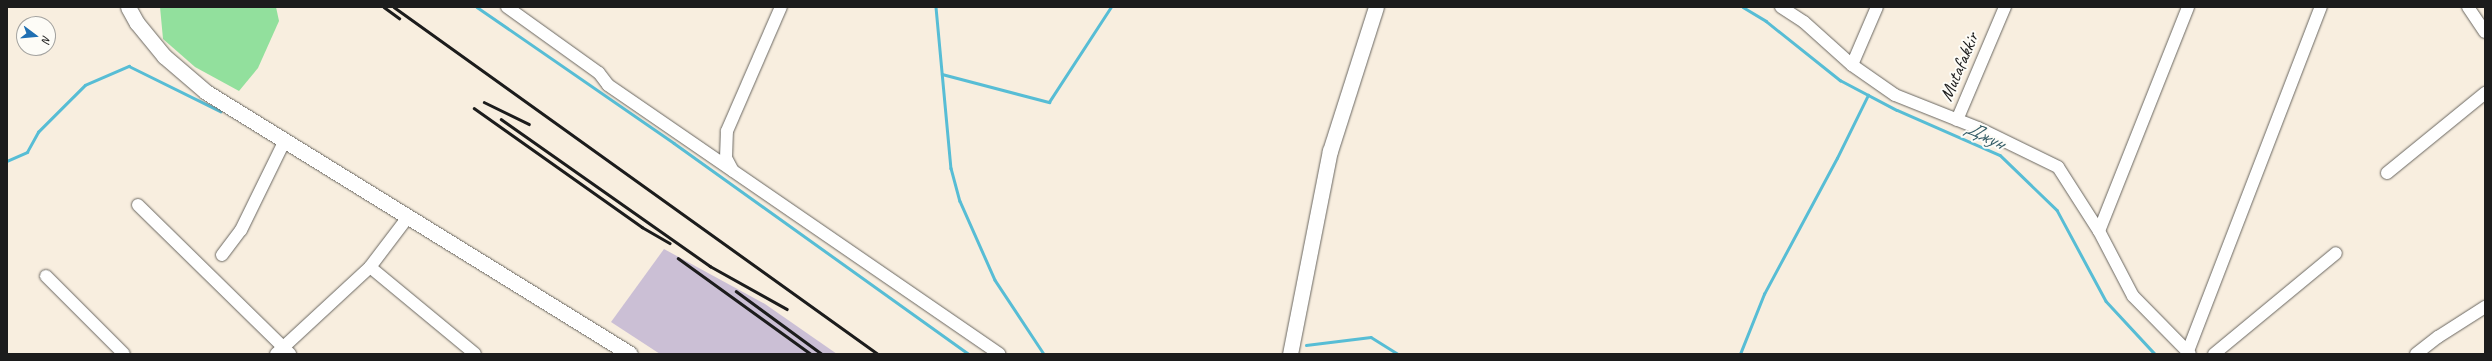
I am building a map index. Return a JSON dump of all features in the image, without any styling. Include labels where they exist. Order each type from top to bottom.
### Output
[{"type":"main road","points":[[128,7],[137,23],[164,56],[206,92],[630,354]]},
{"type":"main road","points":[[1290,354],[1330,151],[1376,7]]},
{"type":"street","points":[[507,7],[599,73],[608,85],[999,354]]},
{"type":"street","points":[[713,157],[727,131],[781,7]]},
{"type":"street","points":[[1780,7],[1804,22],[1852,65],[1895,96],[1957,120],[2058,167],[2099,231],[2133,296],[2189,352],[2322,7]]},
{"type":"street","points":[[1852,65],[1877,7]]},
{"type":"street","name":"Mutafakkir","points":[[1957,120],[2005,7]]},
{"type":"street","points":[[2099,231],[2188,7]]},
{"type":"street","points":[[2468,7],[2485,32]]},
{"type":"street","points":[[2387,173],[2485,93]]},
{"type":"street","points":[[727,131],[726,158],[733,171]]},
{"type":"street","points":[[222,255],[241,230],[285,140]]},
{"type":"street","points":[[138,205],[283,352],[370,267],[408,217]]},
{"type":"street","points":[[2214,354],[2336,253]]},
{"type":"street","points":[[370,267],[475,354]]},
{"type":"street","points":[[46,276],[124,354]]},
{"type":"street","points":[[2416,354],[2438,336],[2485,307]]},
{"type":"shaded area","points":[[664,249],[765,304],[837,354],[660,354],[611,322]]},
{"type":"green space","points":[[160,7],[276,7],[279,21],[258,68],[239,91],[195,67],[163,39]]},
{"type":"waterway","points":[[477,7],[674,143],[969,354]]},
{"type":"waterway","points":[[936,7],[951,168],[960,201],[995,280],[1044,354]]},
{"type":"waterway","points":[[942,74],[1049,102],[1111,7]]},
{"type":"waterway","name":"Джун","points":[[1743,7],[1766,21],[1840,80],[1897,110],[2000,155],[2057,210],[2106,301],[2155,354]]},
{"type":"waterway","points":[[7,161],[27,152],[38,132],[85,85],[129,66],[220,111]]},
{"type":"waterway","points":[[1740,354],[1764,294],[1837,158],[1868,95]]},
{"type":"waterway","points":[[1306,345],[1371,337],[1398,354]]},
{"type":"railway","points":[[384,7],[399,18]]},
{"type":"railway","points":[[394,7],[878,354]]},
{"type":"railway","points":[[484,102],[529,124]]},
{"type":"railway","points":[[474,108],[642,227],[670,243]]},
{"type":"railway","points":[[501,119],[710,266],[787,309]]},
{"type":"railway","points":[[678,258],[811,354]]},
{"type":"railway","points":[[736,291],[822,354]]}]
